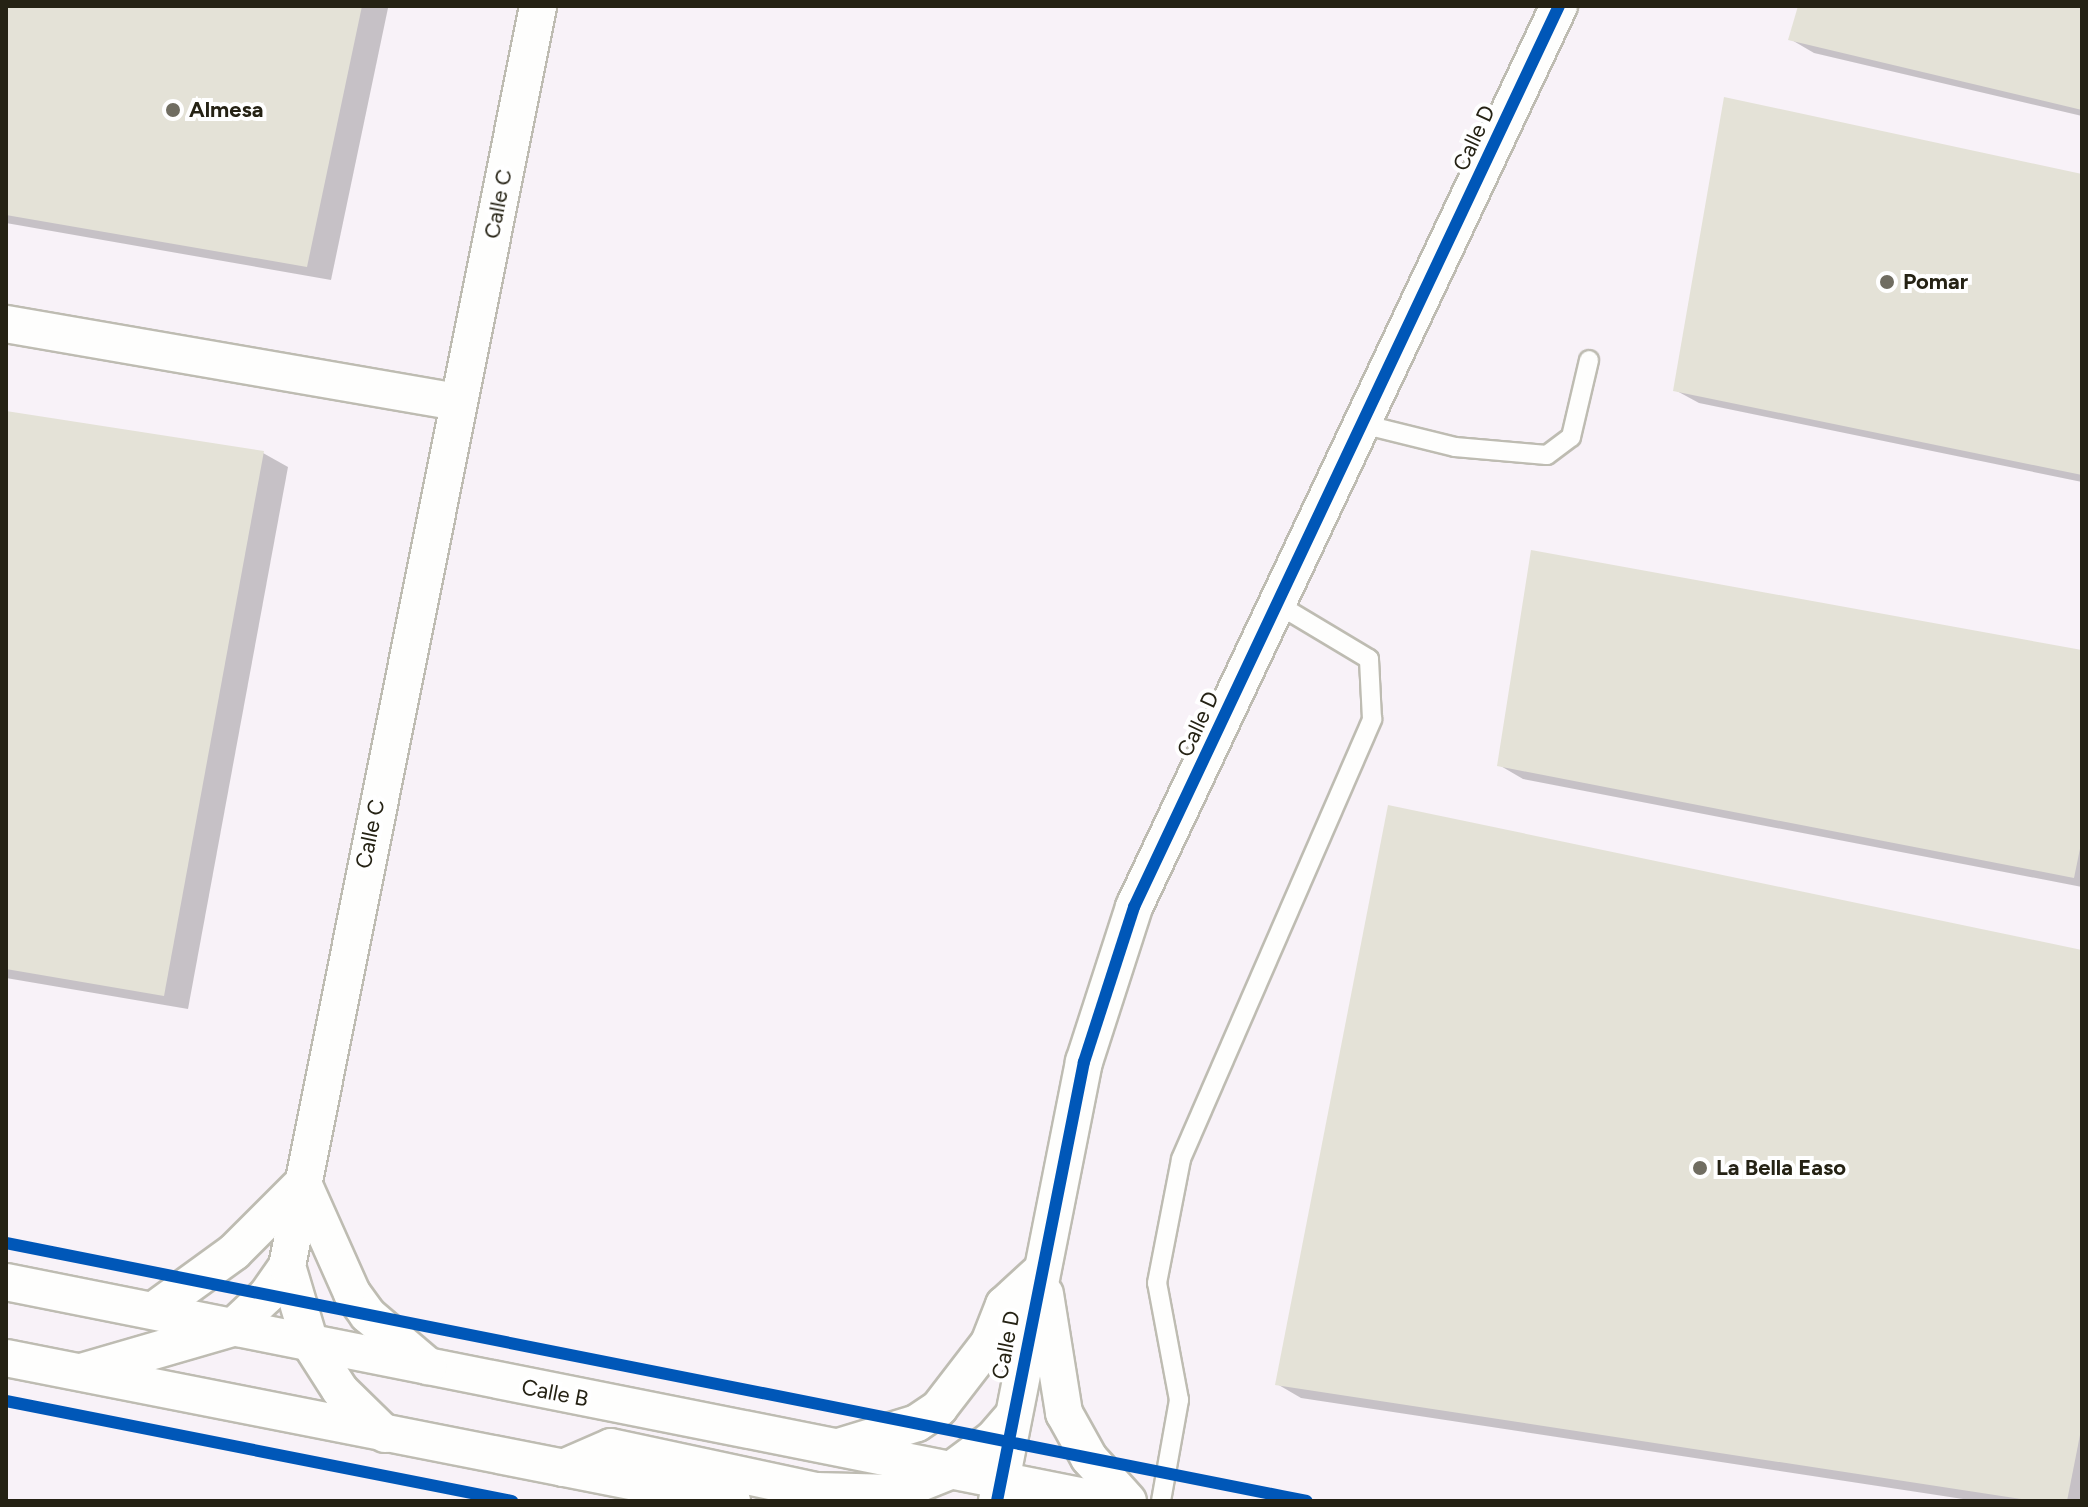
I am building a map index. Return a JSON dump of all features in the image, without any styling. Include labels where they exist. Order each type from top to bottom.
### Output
[{"type":"street","name":"Calle C","points":[[287,1266],[538,6]]},
{"type":"street","name":"Calle D","points":[[998,1491],[1084,1062],[1134,907],[1559,6]]},
{"type":"street","points":[[6,324],[458,402]]},
{"type":"street","points":[[154,1310],[234,1252],[303,1183],[352,1293],[368,1315],[430,1368]]},
{"type":"street","points":[[81,1372],[232,1328],[267,1295],[287,1266]]},
{"type":"street","points":[[287,1266],[310,1343],[340,1390],[385,1434]]},
{"type":"street","points":[[837,1448],[917,1423],[939,1408],[989,1343],[1004,1305],[1041,1271]]},
{"type":"street","points":[[1041,1271],[1064,1413],[1089,1458],[1128,1501]]},
{"type":"street","name":"Calle B","points":[[6,1282],[950,1471],[998,1491],[1105,1501]]},
{"type":"street","points":[[6,1358],[732,1501]]},
{"type":"street","points":[[563,1468],[611,1447],[816,1491],[895,1493],[950,1471],[993,1439],[1012,1417]]},
{"type":"lane","points":[[1362,424],[1455,447],[1547,455],[1571,437],[1589,360]]},
{"type":"lane","points":[[1161,1501],[1179,1400],[1157,1283],[1181,1159],[1372,719],[1369,659],[1277,604]]},
{"type":"shaded area","points":[[6,6],[2082,6],[2082,1501],[6,1501]]},
{"type":"building","name":"Almesa","points":[[6,6],[362,6],[307,267],[6,215]]},
{"type":"building","points":[[1798,6],[2082,6],[2082,110],[1788,40]]},
{"type":"building","name":"Pomar","points":[[1724,97],[2082,174],[2082,475],[1673,391]]},
{"type":"building","points":[[6,411],[264,451],[164,996],[6,969]]},
{"type":"building","points":[[1531,550],[2082,650],[2082,839],[2074,878],[1497,766]]},
{"type":"building","name":"La Bella Easo","points":[[1388,805],[2082,950],[2082,1425],[2067,1501],[2034,1501],[1275,1385]]},
{"type":"cycle path","points":[[997,1501],[1084,1062],[1134,907],[1559,6]]},
{"type":"cycle path","points":[[6,1243],[1307,1501]]},
{"type":"cycle path","points":[[6,1401],[512,1501]]},
{"type":"place","name":"Almesa","points":[[173,110]]},
{"type":"place","name":"Pomar","points":[[1887,282]]},
{"type":"place","name":"La Bella Easo","points":[[1700,1168]]}]
